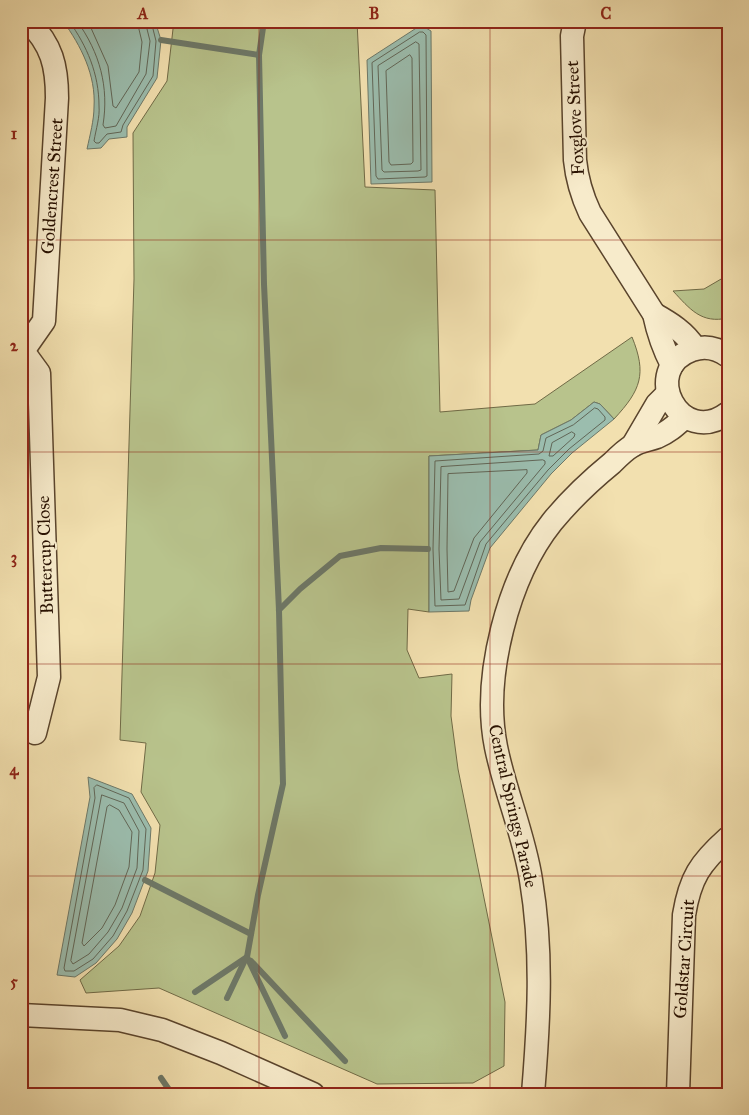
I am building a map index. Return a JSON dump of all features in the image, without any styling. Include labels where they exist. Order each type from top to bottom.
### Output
[{"type":"street","name":"Goldencrest Street","points":[[22,351],[44,321],[57,98],[57,75],[51,53],[37,30],[28,21]]},
{"type":"street","name":"Foxglove Street","points":[[575,21],[572,36],[575,160],[582,196],[590,213],[654,314],[663,349],[672,365]]},
{"type":"street","name":"Foxglove Street","points":[[654,314],[671,323],[689,339],[695,348]]},
{"type":"street","points":[[723,423],[694,421],[685,417],[674,407],[666,384],[672,365],[678,357],[686,352],[704,347],[726,352]]},
{"type":"street","name":"Buttercup Close","points":[[22,351],[39,373],[49,677],[35,733]]},
{"type":"street","name":"Central Springs Parade","points":[[533,1094],[540,985],[537,932],[531,879],[524,844],[495,745],[493,715],[494,678],[498,646],[507,612],[521,573],[533,549],[573,497],[633,445],[658,404],[668,393]]},
{"type":"street","name":"Central Springs Parade","points":[[633,445],[671,430],[685,417]]},
{"type":"street","name":"Goldstar Circuit","points":[[678,1094],[684,915],[687,896],[692,880],[701,866],[712,852],[728,838]]},
{"type":"street","points":[[21,1015],[120,1020],[162,1030],[222,1053],[313,1094]]},
{"type":"green space","points":[[169,21],[357,21],[365,187],[435,190],[440,412],[535,404],[632,337],[637,350],[640,372],[636,390],[614,419],[600,404],[594,402],[571,420],[541,435],[538,450],[429,456],[429,612],[408,609],[407,650],[419,678],[452,674],[451,716],[458,769],[505,1002],[504,1066],[473,1083],[377,1084],[159,988],[86,993],[80,980],[119,946],[140,916],[155,873],[160,825],[141,792],[146,743],[120,740],[134,279],[133,133],[167,81],[173,29]]},
{"type":"green space","points":[[728,275],[728,318],[710,319],[703,317],[691,309],[673,291],[704,289]]},
{"type":"water","points":[[63,21],[155,21],[161,40],[157,78],[127,127],[127,137],[109,139],[101,148],[87,149],[94,112],[93,84],[86,61],[76,40]]},
{"type":"water","points":[[421,25],[431,31],[432,182],[371,184],[367,60]]},
{"type":"water","points":[[594,402],[600,404],[614,419],[572,453],[551,474],[490,548],[471,600],[469,611],[429,612],[429,456],[538,450],[541,435],[571,420]]},
{"type":"water","points":[[88,777],[132,794],[151,828],[148,871],[132,913],[117,939],[96,963],[75,977],[57,975],[90,797]]},
{"type":"waterway","points":[[264,21],[259,55],[264,284],[279,610],[283,784],[258,895],[247,957],[285,1036]]},
{"type":"waterway","points":[[161,40],[259,55]]},
{"type":"waterway","points":[[279,610],[300,589],[340,556],[381,548],[428,549]]},
{"type":"waterway","points":[[145,880],[251,934]]},
{"type":"waterway","points":[[195,992],[247,957]]},
{"type":"waterway","points":[[227,998],[246,958]]},
{"type":"waterway","points":[[251,961],[345,1061]]},
{"type":"waterway","points":[[161,1078],[172,1094]]}]
